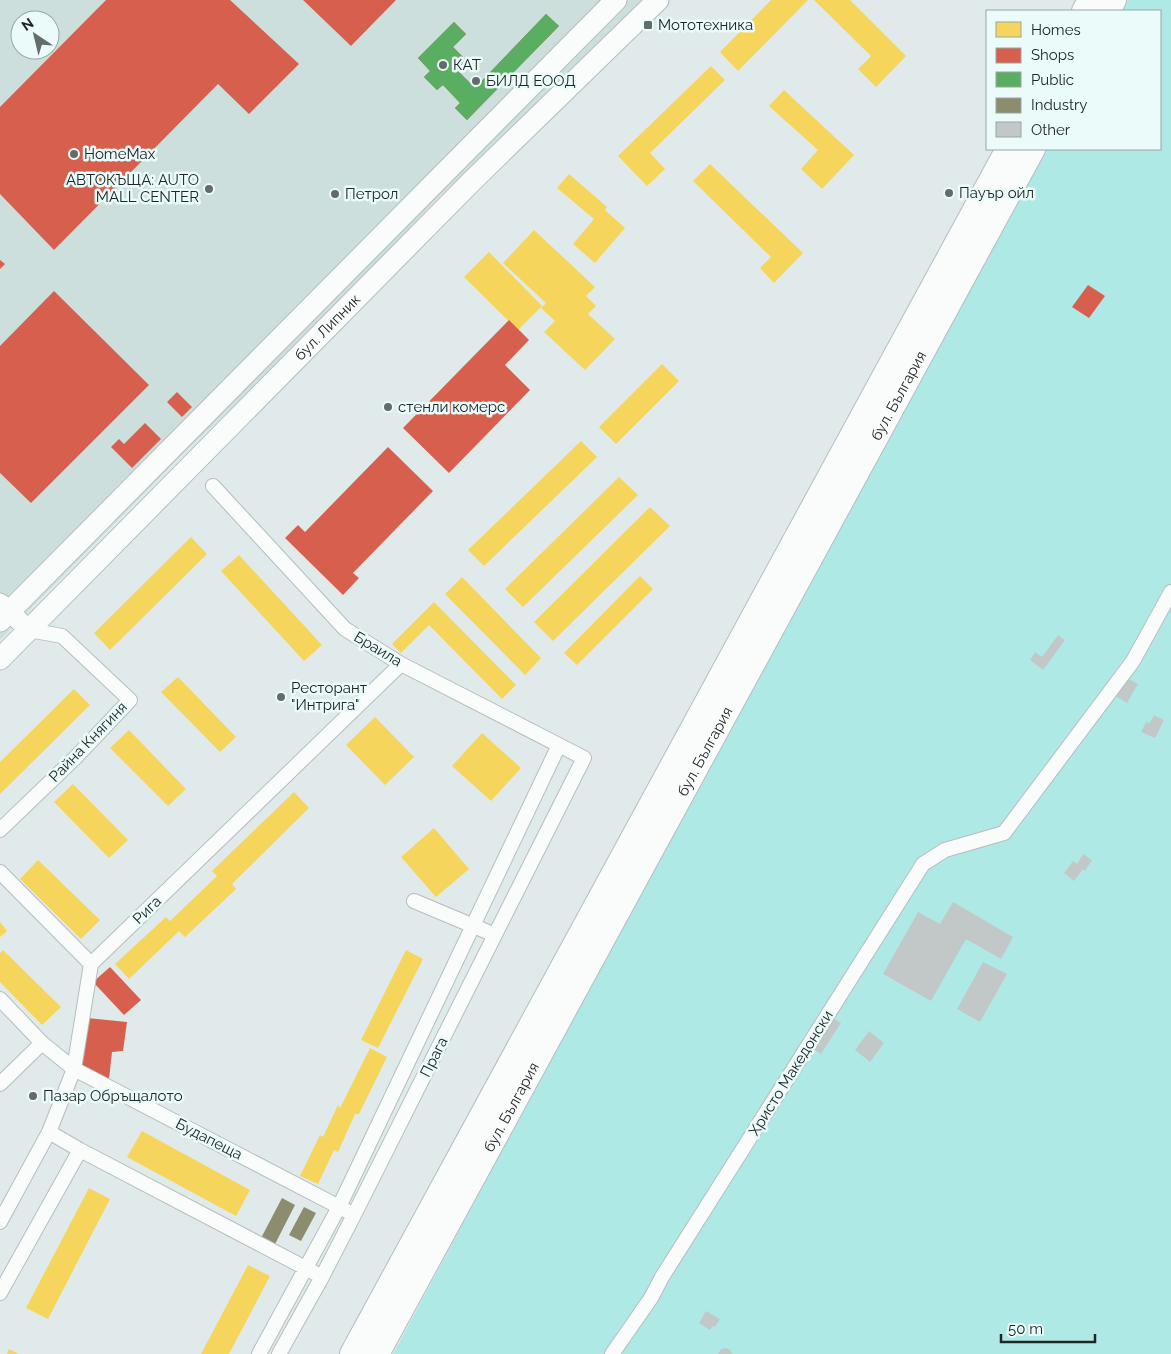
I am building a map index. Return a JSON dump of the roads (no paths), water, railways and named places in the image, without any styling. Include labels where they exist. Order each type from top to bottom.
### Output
[{"type":"highway","name":"бул. България","points":[[352,1354],[1007,150]]},
{"type":"highway","name":"бул. България","points":[[377,1354],[1032,150]]},
{"type":"main road","name":"бул. Липник","points":[[3,612],[616,0]]},
{"type":"main road","name":"бул. Липник","points":[[0,659],[472,181],[658,0]]},
{"type":"main road","points":[[453,163],[472,181]]},
{"type":"street","name":"Браила","points":[[213,486],[345,629],[401,664],[584,758]]},
{"type":"street","name":"Христо Македонски","points":[[612,1354],[651,1298],[924,864],[945,850],[1004,833],[1133,661],[1171,592]]},
{"type":"street","points":[[3,612],[29,630]]},
{"type":"street","name":"Райна Княгиня","points":[[0,830],[76,757],[130,700],[62,636],[29,630]]},
{"type":"street","name":"Рига","points":[[91,964],[401,664]]},
{"type":"street","points":[[259,1354],[339,1207],[559,745]]},
{"type":"street","name":"Прага","points":[[279,1354],[354,1215],[584,758]]},
{"type":"street","points":[[0,872],[91,964],[74,1069],[48,1132],[0,1222]]},
{"type":"street","points":[[414,901],[495,935]]},
{"type":"street","name":"Будапеща","points":[[0,999],[42,1043],[74,1069],[354,1215]]},
{"type":"street","points":[[0,1084],[42,1043]]},
{"type":"street","points":[[48,1132],[322,1277]]},
{"type":"street","points":[[0,1293],[80,1150]]},
{"type":"place","name":"Мототехника","points":[[648,25]]},
{"type":"place","name":"КАТ","points":[[443,65]]},
{"type":"place","name":"БИЛД ЕООД","points":[[476,81]]},
{"type":"place","name":"HomeMax","points":[[74,154]]},
{"type":"place","name":"АВТОКЪЩА: AUTO MALL CENTER","points":[[209,189]]},
{"type":"place","name":"Пауър ойл","points":[[949,193]]},
{"type":"place","name":"Петрол","points":[[335,194]]},
{"type":"place","name":"стенли комерс","points":[[388,407]]},
{"type":"place","name":"Ресторант \"Интрига\"","points":[[281,697]]},
{"type":"place","name":"Пазар Обръщалото","points":[[33,1096]]}]
